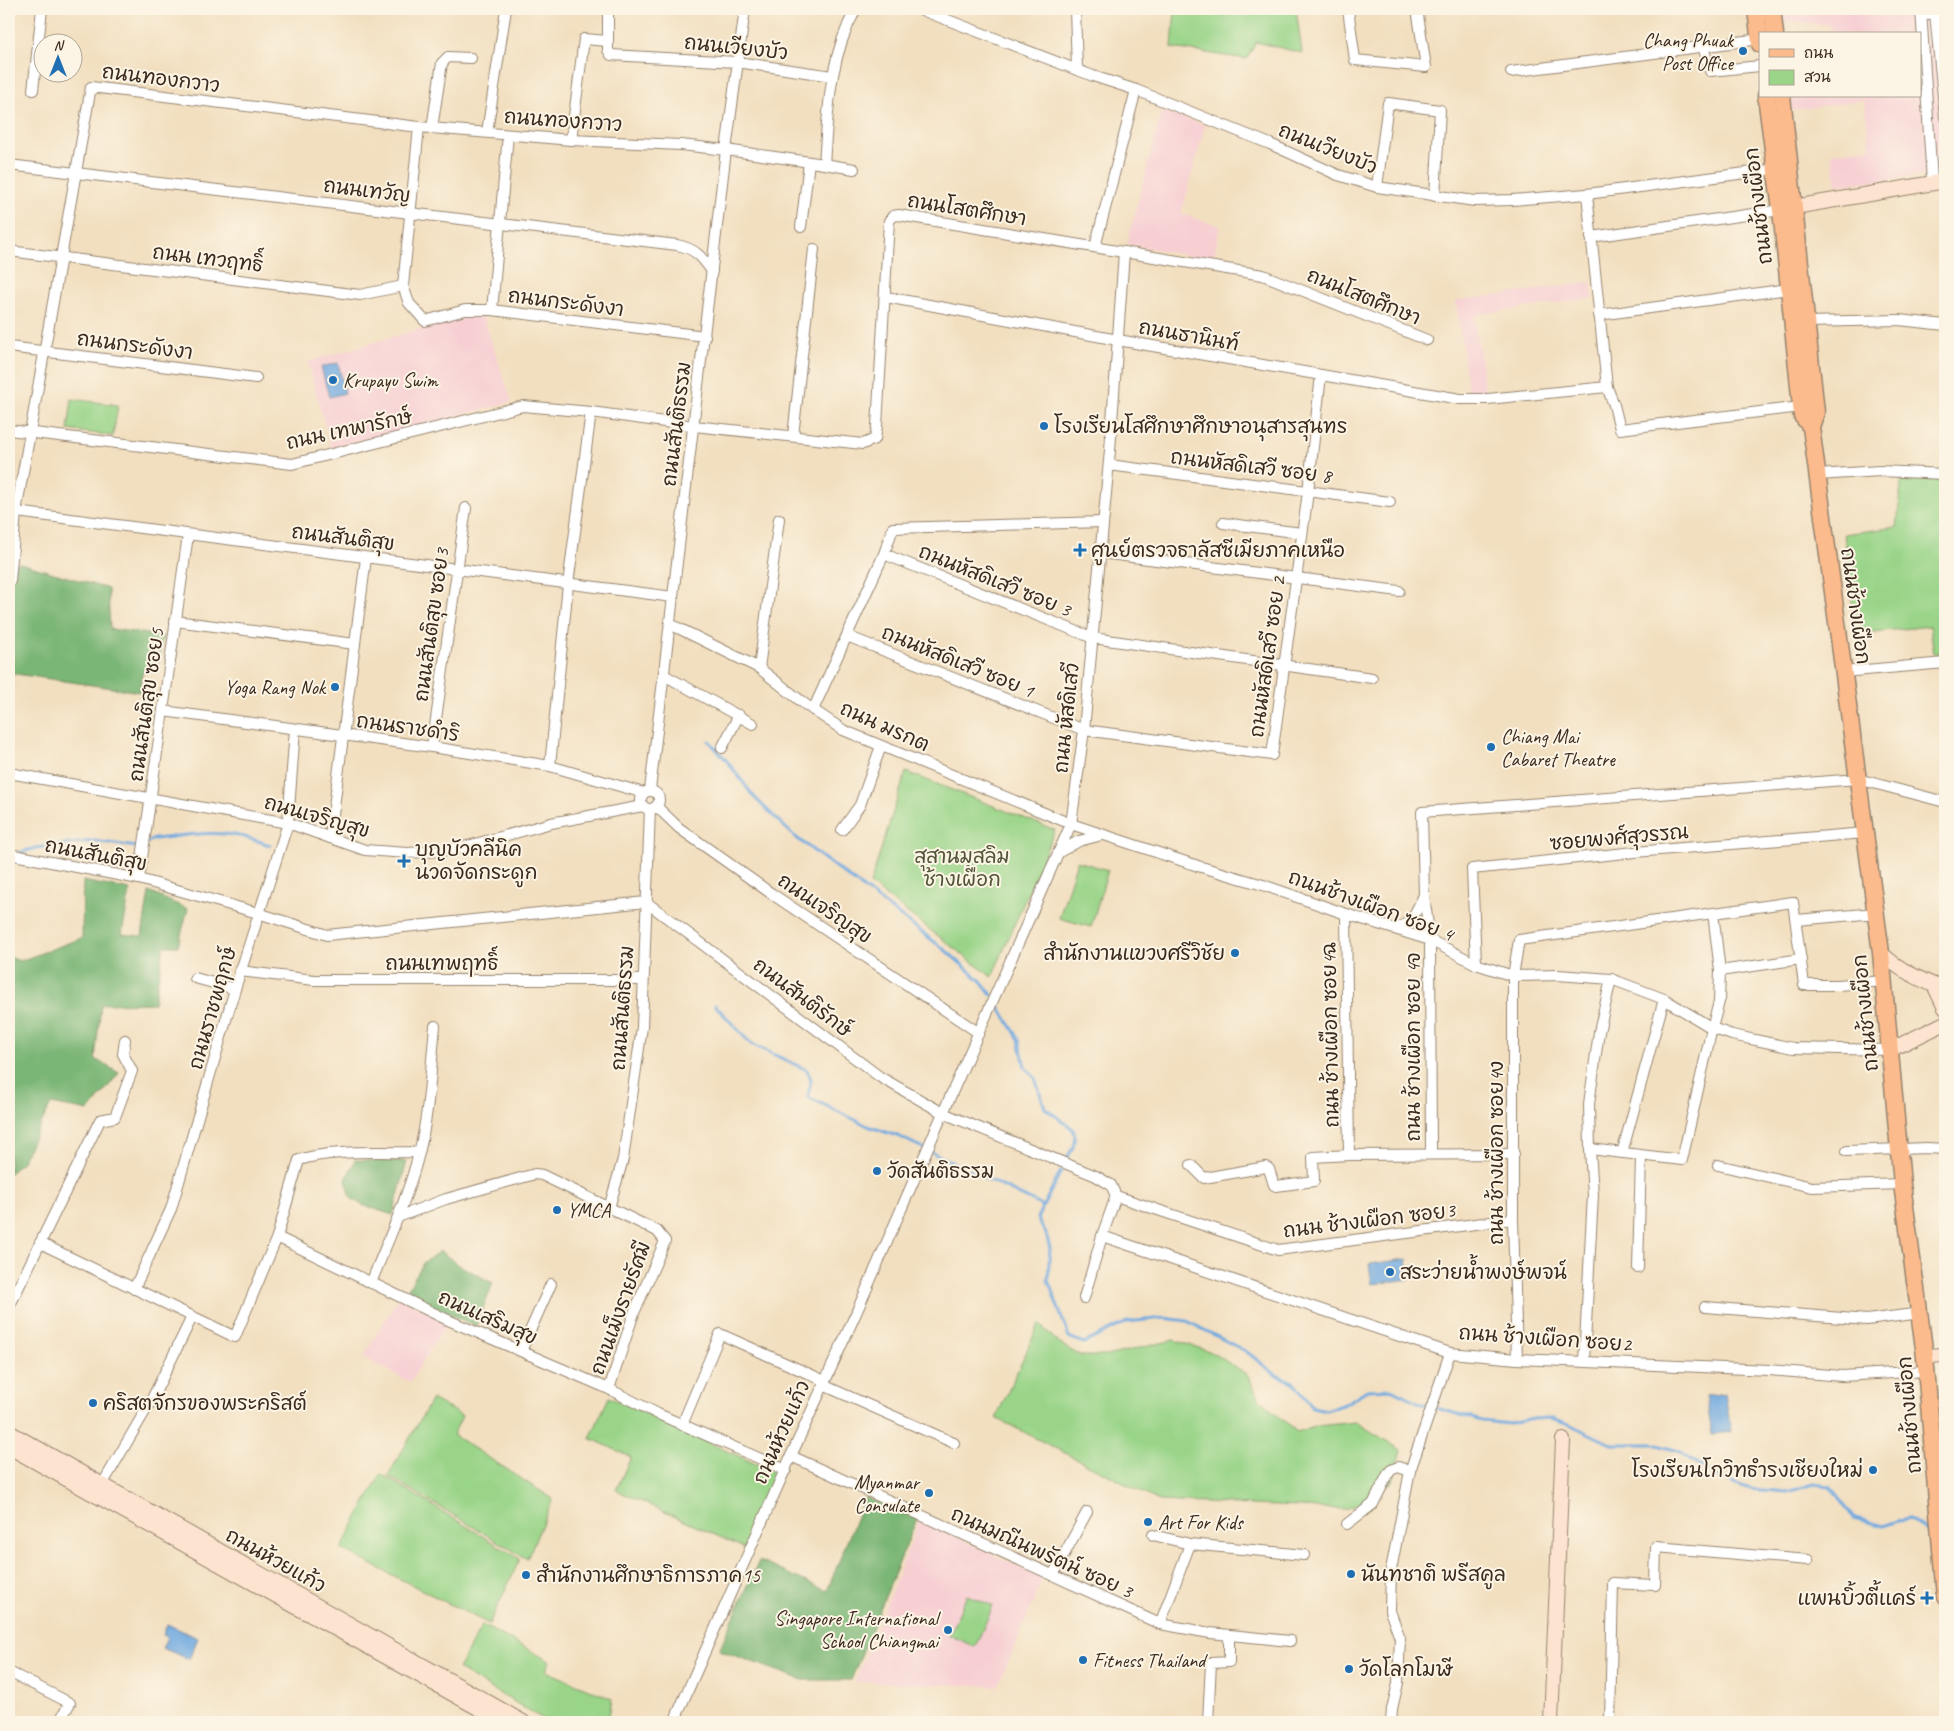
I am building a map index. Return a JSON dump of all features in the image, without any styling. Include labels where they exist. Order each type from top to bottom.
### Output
[{"type":"main road","points":[[1756,9],[1759,32]]},
{"type":"main road","points":[[1772,9],[1774,32]]},
{"type":"main road","name":"ถนนช้างเผือก","points":[[1766,98],[1776,169],[1787,208],[1806,322],[1816,412],[1811,427],[1881,953],[1898,1150],[1921,1313],[1941,1488],[1940,1524],[1945,1586]]},
{"type":"main road","name":"ถนนช้างเผือก","points":[[1782,98],[1789,289],[1802,416],[1811,427]]},
{"type":"main road","points":[[1787,208],[1939,182]]},
{"type":"main road","points":[[1881,953],[1906,972],[1940,987],[1945,1008]]},
{"type":"main road","points":[[1890,1050],[1945,1023]]},
{"type":"main road","name":"ถนน ช้างเผือก ซอย2","points":[[1926,1363],[1945,1355]]},
{"type":"main road","name":"ถนนห้วยแก้ว","points":[[9,1432],[523,1722]]},
{"type":"main road","points":[[1551,1722],[1563,1440]]},
{"type":"main road","name":"ถนนห้วยแก้ว","points":[[9,1447],[504,1722]]},
{"type":"street","points":[[33,90],[42,9]]},
{"type":"street","points":[[487,132],[506,9]]},
{"type":"street","points":[[572,140],[584,39],[608,41],[608,13],[606,9]]},
{"type":"street","name":"ถนนสันติธรรม","points":[[647,792],[664,675],[726,150],[745,9]]},
{"type":"street","points":[[824,164],[832,76],[838,53],[856,9]]},
{"type":"street","name":"ถนนเวียงบัว","points":[[919,9],[1078,70],[1136,90],[1270,144],[1338,175],[1377,187],[1475,201],[1586,194],[1776,169]]},
{"type":"street","points":[[948,9],[950,20]]},
{"type":"street","points":[[1075,9],[1078,70]]},
{"type":"street","points":[[1348,9],[1355,60],[1426,67],[1417,9]]},
{"type":"street","points":[[1939,182],[1921,12],[1935,13],[1945,118]]},
{"type":"street","points":[[1511,72],[1759,39]]},
{"type":"street","name":"ถนนเวียงบัว","points":[[608,41],[608,50],[611,54],[737,62],[832,76]]},
{"type":"street","points":[[1704,46],[1710,71],[1759,66]]},
{"type":"street","points":[[432,128],[444,58],[472,58]]},
{"type":"street","name":"ถนนทองกวาว","points":[[10,581],[12,512],[30,432],[91,87],[419,127],[572,140],[681,145],[854,169]]},
{"type":"street","points":[[1095,247],[1136,90]]},
{"type":"street","points":[[1377,187],[1388,103],[1440,110],[1434,196]]},
{"type":"street","points":[[402,286],[419,127]]},
{"type":"street","points":[[492,310],[508,135]]},
{"type":"street","points":[[801,227],[809,162]]},
{"type":"street","name":"ถนนเทวัญ","points":[[9,165],[677,245],[692,249],[702,257],[712,271]]},
{"type":"street","points":[[1586,194],[1607,387],[1620,429],[1801,407]]},
{"type":"street","points":[[1591,237],[1787,208]]},
{"type":"street","name":"ถนนโสตศึกษา","points":[[694,426],[863,444],[875,439],[886,297],[889,220],[893,216],[909,216],[1264,275],[1427,340]]},
{"type":"street","points":[[793,436],[814,249]]},
{"type":"street","name":"ถนน เทวฤทธิ์","points":[[9,251],[360,295],[402,286]]},
{"type":"street","name":"ถนน หัสดิเสวี","points":[[924,1157],[1071,824],[1084,730],[1104,522],[1124,252]]},
{"type":"street","name":"ถนนกระดังงา","points":[[402,286],[409,303],[425,320],[465,310],[492,310],[704,336]]},
{"type":"street","points":[[1599,314],[1789,289]]},
{"type":"street","name":"ถนนธานินท์","points":[[886,297],[1118,340],[1453,398],[1488,400],[1607,387]]},
{"type":"street","points":[[1806,322],[1899,320],[1945,325]]},
{"type":"street","name":"ถนนกระดังงา","points":[[9,347],[256,378]]},
{"type":"street","name":"ถนนหัสดิเสวี ซอย 2","points":[[1084,730],[1272,755],[1308,492],[1321,375]]},
{"type":"street","name":"ถนน เทพารักษ์","points":[[9,430],[292,464],[523,406],[591,412],[694,426]]},
{"type":"street","points":[[550,766],[568,584],[591,412]]},
{"type":"street","name":"ถนนหัสดิเสวี ซอย 8","points":[[1109,465],[1390,502]]},
{"type":"street","points":[[1817,475],[1880,471],[1945,474]]},
{"type":"street","name":"ถนนสันติสุข ซอย3","points":[[432,747],[466,508]]},
{"type":"street","name":"ถนนสันติสุข","points":[[12,512],[673,598]]},
{"type":"street","points":[[759,668],[779,519]]},
{"type":"street","points":[[813,710],[884,554],[893,528],[1104,522]]},
{"type":"street","points":[[1223,523],[1302,534]]},
{"type":"street","name":"ถนนสันติสุข ซอย5","points":[[139,879],[188,535]]},
{"type":"street","points":[[1101,553],[1399,591]]},
{"type":"street","name":"ถนนหัสดิเสวี ซอย 3","points":[[884,554],[1093,638],[1372,678]]},
{"type":"street","points":[[330,838],[366,558]]},
{"type":"street","points":[[175,621],[355,644]]},
{"type":"street","name":"ถนน มรกต","points":[[670,624],[759,668],[813,710],[843,730],[1071,824]]},
{"type":"street","name":"ถนนหัสดิเสวี ซอย 1","points":[[847,636],[1084,730]]},
{"type":"street","points":[[1843,672],[1945,663]]},
{"type":"street","points":[[664,675],[754,724]]},
{"type":"street","name":"ถนนราชดำริ","points":[[163,710],[432,747],[550,766],[647,792]]},
{"type":"street","points":[[722,748],[739,715]]},
{"type":"street","name":"ถนนราชพฤกษ์","points":[[134,1289],[171,1209],[240,971],[288,823],[295,729]]},
{"type":"street","points":[[842,830],[860,805],[881,746]]},
{"type":"street","name":"ถนนเจริญสุข","points":[[9,773],[288,823],[365,850],[407,853],[442,850],[551,823],[650,807],[772,894],[979,1033]]},
{"type":"street","points":[[1858,779],[1945,802]]},
{"type":"street","name":"ถนน ช้างเผือก ซอย 4จ","points":[[1431,1154],[1430,940],[1424,895],[1422,812],[1858,779]]},
{"type":"street","points":[[647,792],[657,793],[659,804],[650,807],[641,800],[647,792]]},
{"type":"street","name":"ถนนสันติธรรม","points":[[609,1208],[624,1159],[642,1027],[650,807]]},
{"type":"street","name":"ถนนช้างเผือก ซอย 4","points":[[1071,824],[1430,940],[1476,964],[1513,976],[1558,975],[1611,979],[1664,999],[1712,1028],[1732,1035],[1794,1048],[1890,1050]]},
{"type":"street","name":"ซอยพงศ์สุวรรณ","points":[[1476,964],[1472,869],[1635,852],[1865,833]]},
{"type":"street","points":[[1059,852],[1079,841],[1103,835]]},
{"type":"street","name":"ถนนสันติสุข","points":[[9,854],[139,879],[327,935],[646,902]]},
{"type":"street","points":[[1389,928],[1400,928],[1409,922],[1424,895]]},
{"type":"street","name":"ถนนสันติรักษ์","points":[[646,902],[880,1077],[942,1113]]},
{"type":"street","points":[[1590,1149],[1682,1160],[1719,1002],[1720,971],[1713,912],[1793,902],[1797,920],[1804,985],[1839,985],[1883,981]]},
{"type":"street","name":"ถนน ช้างเผือก ซอย4ง","points":[[1517,1359],[1514,1219],[1513,976],[1519,940],[1713,912]]},
{"type":"street","points":[[1797,920],[1876,913]]},
{"type":"street","name":"ถนน ช้างเผือก ซอย4ฉ","points":[[1346,914],[1350,1155]]},
{"type":"street","points":[[1720,971],[1801,959]]},
{"type":"street","name":"ถนนเทพฤทธิ์","points":[[240,971],[314,980],[643,980]]},
{"type":"street","points":[[195,978],[235,989]]},
{"type":"street","points":[[1584,1361],[1593,1195],[1589,1104],[1599,1032],[1611,979]]},
{"type":"street","points":[[1622,1153],[1664,999]]},
{"type":"street","points":[[371,1283],[398,1216],[419,1152],[429,1086],[435,1026]]},
{"type":"street","points":[[9,1307],[93,1132],[100,1120],[115,1116],[132,1071],[123,1054],[125,1040]]},
{"type":"street","points":[[942,1113],[1096,1176],[1111,1185],[1116,1196],[1084,1298]]},
{"type":"street","points":[[1847,1151],[1945,1149]]},
{"type":"street","points":[[40,1243],[235,1338],[277,1238],[299,1160],[310,1156],[324,1155],[419,1152]]},
{"type":"street","points":[[1191,1165],[1204,1178],[1266,1167],[1276,1186],[1314,1180],[1313,1157],[1514,1154]]},
{"type":"street","points":[[1638,1268],[1641,1156]]},
{"type":"street","name":"ถนนห้วยแก้ว","points":[[674,1722],[791,1456],[858,1311],[924,1157]]},
{"type":"street","points":[[1718,1165],[1812,1187],[1902,1184]]},
{"type":"street","name":"ถนนเม็งรายรัศมี","points":[[398,1216],[446,1199],[535,1174],[542,1175],[657,1232],[665,1241],[634,1313],[609,1389]]},
{"type":"street","name":"ถนน ช้างเผือก ซอย3","points":[[1116,1196],[1278,1250],[1514,1219]]},
{"type":"street","name":"ถนน ช้างเผือก ซอย2","points":[[1102,1236],[1450,1353],[1517,1359],[1769,1370],[1842,1376],[1926,1363]]},
{"type":"street","name":"ถนนเสริมสุข","points":[[277,1238],[371,1283],[609,1389],[682,1425],[786,1470]]},
{"type":"street","points":[[521,1351],[551,1284]]},
{"type":"street","points":[[1705,1307],[1867,1320],[1921,1313]]},
{"type":"street","points":[[102,1485],[151,1401],[192,1317]]},
{"type":"street","points":[[682,1425],[720,1334],[954,1443]]},
{"type":"street","points":[[1391,1722],[1398,1683],[1400,1638],[1390,1611],[1391,1570],[1410,1472],[1450,1353]]},
{"type":"street","name":"ถนนมณีนพรัตน์ ซอย 3","points":[[791,1456],[1160,1624],[1228,1635],[1290,1641]]},
{"type":"street","points":[[1347,1524],[1373,1504],[1391,1470],[1398,1467],[1410,1472]]},
{"type":"street","points":[[1053,1575],[1087,1512]]},
{"type":"street","points":[[1153,1536],[1190,1544],[1304,1555]]},
{"type":"street","points":[[1160,1624],[1190,1544]]},
{"type":"street","points":[[1610,1722],[1613,1583],[1655,1585],[1656,1546],[1808,1560]]},
{"type":"street","points":[[1208,1722],[1211,1664],[1229,1662],[1228,1635]]},
{"type":"street","points":[[9,1672],[70,1703],[59,1722]]},
{"type":"shaded area","points":[[1775,9],[1945,9],[1945,173],[1837,185],[1831,153],[1870,148],[1864,100],[1787,111],[1785,98],[1922,98],[1922,32],[1838,32],[1831,31],[1830,25],[1776,20]]},
{"type":"shaded area","points":[[1162,110],[1205,125],[1181,214],[1220,226],[1213,260],[1127,244]]},
{"type":"shaded area","points":[[1591,282],[1593,298],[1474,315],[1485,393],[1469,395],[1456,301]]},
{"type":"shaded area","points":[[481,311],[512,402],[331,448],[308,362]]},
{"type":"shaded area","points":[[399,1297],[448,1321],[410,1382],[363,1357]]},
{"type":"shaded area","name":"Singapore International School Chiangmai","points":[[920,1520],[1043,1578],[998,1686],[855,1682]]},
{"type":"green space","points":[[1175,9],[1296,9],[1302,53],[1256,42],[1247,59],[1172,48]]},
{"type":"green space","points":[[72,399],[118,405],[113,436],[68,430]]},
{"type":"green space","points":[[1902,475],[1945,482],[1945,652],[1934,654],[1930,626],[1856,634],[1844,534],[1897,527]]},
{"type":"green space","points":[[20,563],[108,589],[110,629],[163,636],[157,670],[142,673],[140,692],[9,673],[9,564]]},
{"type":"green space","name":"สุสานมุสลิม ช้างเผือก","points":[[906,772],[1055,830],[992,977],[870,884]]},
{"type":"green space","points":[[1077,861],[1108,870],[1091,927],[1059,918]]},
{"type":"green space","points":[[83,881],[130,890],[122,934],[142,936],[149,892],[188,909],[178,946],[164,946],[154,1003],[101,1004],[95,1059],[119,1073],[89,1111],[51,1104],[21,1163],[9,1174],[9,957],[20,961],[82,938]]},
{"type":"green space","points":[[355,1160],[407,1161],[393,1215],[362,1205],[351,1198],[346,1180]]},
{"type":"green space","points":[[440,1251],[459,1265],[493,1283],[476,1326],[405,1294],[423,1263]]},
{"type":"green space","points":[[1039,1324],[1060,1344],[1081,1356],[1106,1356],[1174,1340],[1209,1351],[1247,1374],[1260,1400],[1297,1432],[1318,1426],[1356,1422],[1401,1450],[1393,1481],[1372,1500],[1345,1509],[1159,1501],[996,1418]]},
{"type":"green space","points":[[609,1397],[778,1474],[744,1548],[616,1490],[631,1457],[590,1438]]},
{"type":"green space","points":[[432,1399],[462,1416],[453,1435],[553,1499],[527,1559],[388,1476]]},
{"type":"green space","points":[[381,1474],[520,1559],[489,1624],[341,1549]]},
{"type":"green space","points":[[865,1497],[917,1519],[851,1680],[803,1680],[719,1650],[759,1561],[827,1591]]},
{"type":"green space","points":[[967,1595],[993,1606],[975,1647],[949,1635]]},
{"type":"green space","points":[[482,1625],[550,1661],[546,1671],[612,1699],[608,1722],[554,1722],[543,1719],[458,1669]]},
{"type":"water","name":"Krupayu Swim","points":[[338,363],[345,393],[329,397],[321,367]]},
{"type":"water","name":"สระว่ายน้ำพงษ์พจน์","points":[[1407,1259],[1410,1279],[1372,1284],[1369,1264]]},
{"type":"water","points":[[1725,1393],[1731,1432],[1712,1434],[1706,1396]]},
{"type":"water","points":[[167,1624],[198,1638],[189,1659],[162,1648],[167,1637],[163,1635]]},
{"type":"waterway","points":[[709,741],[727,761],[754,797],[794,836],[944,949],[981,981],[992,995]]},
{"type":"waterway","points":[[148,842],[154,839],[197,834],[229,834],[270,845]]},
{"type":"waterway","points":[[20,853],[35,848],[94,841],[137,847],[142,845]]},
{"type":"waterway","points":[[995,1000],[1019,1039],[1025,1067],[1035,1078],[1045,1108],[1073,1129],[1075,1136],[1073,1147],[1067,1159]]},
{"type":"waterway","points":[[715,1005],[751,1044],[807,1070],[811,1079],[808,1097],[868,1126],[900,1137],[1043,1206]]},
{"type":"waterway","points":[[1061,1171],[1037,1218],[1046,1234],[1050,1248],[1048,1280],[1069,1337],[1084,1343],[1127,1322],[1164,1318],[1187,1321],[1247,1352],[1276,1375],[1293,1382],[1313,1407],[1326,1410],[1345,1404],[1367,1390],[1391,1389],[1422,1404],[1482,1421],[1510,1424],[1532,1419],[1552,1418],[1611,1444],[1654,1444],[1678,1451],[1715,1476],[1750,1489],[1787,1492],[1814,1484],[1829,1486],[1854,1518],[1883,1526],[1907,1518],[1934,1534]]},
{"type":"place","name":"Chang Phuak Post Office","points":[[1743,51]]},
{"type":"place","name":"Krupayu Swim","points":[[333,380]]},
{"type":"place","name":"โรงเรียนโสศึกษาศึกษาอนุสารสุนทร","points":[[1044,426]]},
{"type":"place","name":"ศูนย์ตรวจธาลัสซีเมียภาคเหนือ","points":[[1080,550]]},
{"type":"place","name":"Yoga Rang Nok","points":[[335,687]]},
{"type":"place","name":"Chiang Mai Cabaret Theatre","points":[[1491,747]]},
{"type":"place","name":"บุญบัวคลีนิค นวดจัดกระดูก","points":[[404,861]]},
{"type":"place","name":"สำนักงานแขวงศรีวิชัย","points":[[1235,953]]},
{"type":"place","name":"วัดสันติธรรม","points":[[877,1171]]},
{"type":"place","name":"YMCA","points":[[557,1210]]},
{"type":"place","name":"สระว่ายน้ำพงษ์พจน์","points":[[1390,1272]]},
{"type":"place","name":"คริสตจักรของพระคริสต์","points":[[93,1403]]},
{"type":"place","name":"โรงเรียนโกวิทธำรงเชียงใหม่","points":[[1873,1470]]},
{"type":"place","name":"Myanmar Consulate","points":[[929,1493]]},
{"type":"place","name":"Art For Kids","points":[[1148,1522]]},
{"type":"place","name":"นันทชาติ พรีสคูล","points":[[1351,1574]]},
{"type":"place","name":"สำนักงานศึกษาธิการภาค15","points":[[526,1575]]},
{"type":"place","name":"แพนบิ้วตี้แคร์","points":[[1927,1598]]},
{"type":"place","name":"Singapore International School Chiangmai","points":[[948,1630]]},
{"type":"place","name":"Fitness Thailand","points":[[1083,1660]]},
{"type":"place","name":"วัดโลกโมฬี","points":[[1349,1669]]}]
